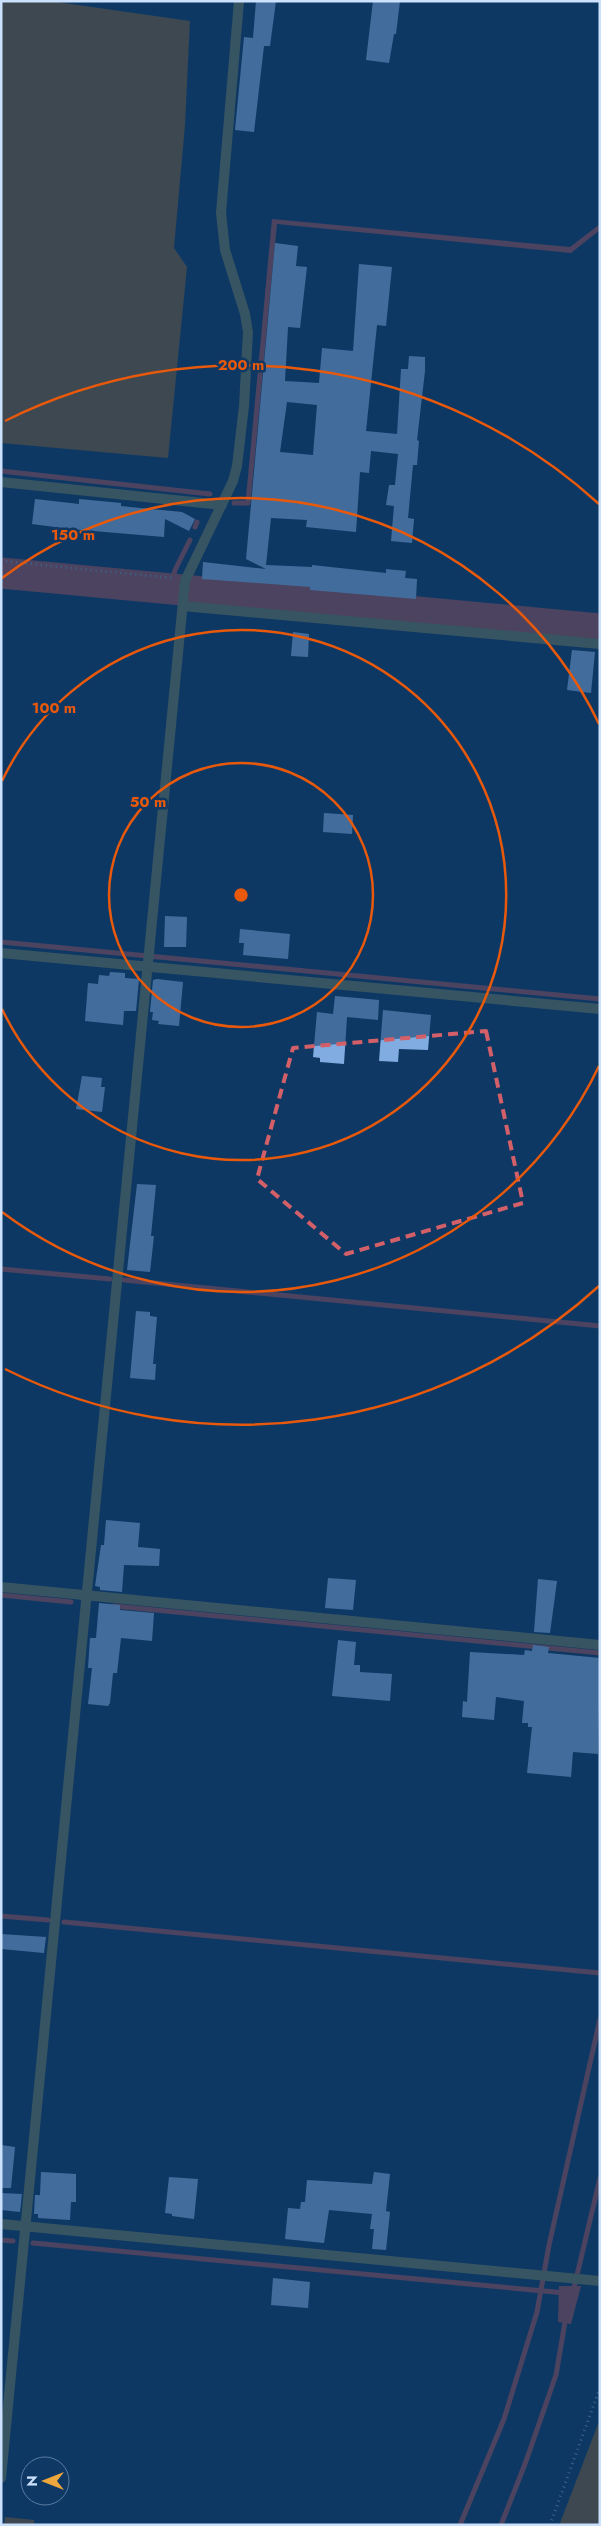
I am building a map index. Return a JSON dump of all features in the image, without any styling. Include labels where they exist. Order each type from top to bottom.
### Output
[{"type":"street","points":[[1,2478],[185,581],[222,505],[237,466],[248,348],[245,314],[225,250],[221,212],[239,1]]},
{"type":"street","points":[[1,482],[222,505]]},
{"type":"street","points":[[184,601],[600,644]]},
{"type":"street","points":[[1,953],[148,959],[600,1009]]},
{"type":"street","points":[[1,1587],[600,1645]]},
{"type":"street","points":[[1,2224],[550,2275],[600,2282]]},
{"type":"path","points":[[1,561],[168,577]]},
{"type":"path","points":[[550,2525],[600,2388]]},
{"type":"highlighted area","points":[[486,1031],[523,1203],[346,1254],[257,1179],[293,1048]]},
{"type":"shaded area","points":[[1,1],[50,1],[190,21],[185,125],[174,248],[187,267],[168,458],[1,443]]},
{"type":"shaded area","points":[[272,219],[570,247],[600,224],[600,230],[571,253],[277,224],[270,295],[265,294]]},
{"type":"shaded area","points":[[559,2286],[581,2286],[571,2324],[558,2322]]},
{"type":"shaded area","points":[[600,2419],[600,2525],[559,2525],[560,2523]]},
{"type":"shaded area","points":[[5,2517],[34,2520],[34,2525],[4,2525]]},
{"type":"building","points":[[256,1],[276,1],[270,46],[264,46],[254,132],[235,130],[244,37],[253,38]]},
{"type":"building","points":[[373,1],[400,1],[396,34],[394,34],[389,63],[366,60]]},
{"type":"building","points":[[275,243],[298,246],[296,266],[307,267],[300,328],[288,327],[285,381],[319,383],[322,348],[353,351],[359,264],[392,267],[386,326],[377,325],[366,431],[397,434],[401,369],[408,369],[409,356],[425,357],[417,440],[419,441],[417,465],[413,465],[408,518],[414,519],[412,543],[391,541],[394,506],[386,505],[389,485],[395,485],[398,454],[371,451],[369,473],[360,472],[356,532],[306,527],[307,520],[271,518],[266,565],[312,567],[312,565],[386,573],[386,569],[406,571],[405,578],[417,579],[416,599],[310,590],[310,587],[202,579],[203,562],[266,569],[246,559]],"holes":[[[287,402],[317,405],[313,455],[280,452]]]},
{"type":"building","points":[[35,499],[79,504],[79,499],[121,503],[121,506],[182,512],[195,519],[189,531],[165,519],[164,537],[70,529],[32,524]]},
{"type":"building","points":[[293,632],[309,634],[308,657],[291,656]]},
{"type":"building","points":[[572,650],[595,652],[591,693],[567,690]]},
{"type":"building","points":[[324,813],[353,815],[352,834],[323,832]]},
{"type":"building","points":[[165,916],[187,917],[186,947],[164,947]]},
{"type":"building","points":[[240,929],[290,934],[288,959],[243,955],[244,943],[239,943]]},
{"type":"building","points":[[110,972],[125,973],[125,978],[139,979],[136,1011],[124,1011],[123,1025],[85,1021],[88,983],[98,984],[99,975],[109,976]]},
{"type":"building","points":[[153,980],[183,982],[179,1026],[158,1024],[159,1021],[152,1020],[153,1012],[150,1012]]},
{"type":"building","points":[[335,996],[379,1000],[378,1020],[347,1017],[344,1064],[320,1062],[320,1058],[313,1057],[317,1012],[333,1014]]},
{"type":"building","points":[[383,1010],[431,1015],[428,1050],[399,1049],[398,1062],[379,1061]]},
{"type":"building","points":[[82,1076],[102,1078],[101,1087],[105,1087],[102,1112],[76,1109]]},
{"type":"building","points":[[137,1184],[156,1185],[151,1236],[154,1236],[150,1272],[127,1270]]},
{"type":"building","points":[[136,1311],[150,1312],[150,1316],[157,1317],[153,1364],[156,1364],[155,1380],[130,1378]]},
{"type":"building","points":[[106,1520],[140,1523],[138,1547],[160,1549],[159,1566],[124,1565],[122,1592],[100,1590],[100,1587],[95,1586],[101,1545],[104,1545]]},
{"type":"building","points":[[328,1578],[356,1580],[353,1610],[325,1608]]},
{"type":"building","points":[[538,1579],[557,1581],[550,1633],[534,1632]]},
{"type":"building","points":[[99,1603],[120,1605],[120,1610],[154,1613],[152,1641],[121,1638],[117,1673],[113,1673],[110,1703],[108,1706],[88,1704],[92,1668],[88,1668],[90,1638],[96,1638]]},
{"type":"building","points":[[338,1640],[356,1642],[354,1665],[360,1665],[360,1672],[392,1674],[390,1701],[332,1696]]},
{"type":"building","points":[[533,1645],[549,1647],[548,1653],[600,1658],[598,1754],[573,1752],[571,1777],[527,1773],[532,1727],[528,1727],[528,1723],[522,1723],[524,1701],[496,1697],[494,1720],[462,1717],[463,1701],[467,1702],[470,1652],[524,1655],[525,1650],[532,1651]]},
{"type":"building","points":[[1,1934],[46,1937],[44,1953],[1,1949]]},
{"type":"building","points":[[1,2145],[15,2147],[11,2188],[1,2188]]},
{"type":"building","points":[[41,2172],[76,2174],[76,2202],[71,2202],[70,2220],[38,2218],[38,2214],[34,2214],[35,2195],[40,2195]]},
{"type":"building","points":[[374,2172],[390,2174],[386,2211],[390,2212],[386,2250],[372,2249],[374,2229],[370,2229],[372,2214],[329,2210],[324,2243],[285,2239],[288,2208],[300,2209],[301,2202],[305,2202],[307,2180],[372,2184]]},
{"type":"building","points":[[169,2177],[198,2179],[194,2219],[172,2216],[172,2214],[165,2213]]},
{"type":"building","points":[[1,2193],[22,2194],[20,2212],[1,2210]]},
{"type":"building","points":[[273,2278],[310,2282],[308,2308],[271,2305]]},
{"type":"waterway","points":[[234,503],[248,503],[268,289]]},
{"type":"waterway","points":[[1,471],[210,494]]},
{"type":"waterway","points":[[195,527],[197,522]]},
{"type":"waterway","points":[[170,588],[175,570],[190,540]]},
{"type":"waterway","points":[[1,573],[600,629]]},
{"type":"waterway","points":[[1,942],[600,999]]},
{"type":"waterway","points":[[1,1269],[110,1279]]},
{"type":"waterway","points":[[124,1280],[600,1326]]},
{"type":"waterway","points":[[1,1595],[71,1602]]},
{"type":"waterway","points":[[114,1606],[600,1653]]},
{"type":"waterway","points":[[1,1916],[48,1920]]},
{"type":"waterway","points":[[64,1922],[600,1973]]},
{"type":"waterway","points":[[460,2525],[504,2419],[537,2312],[549,2245],[600,2019]]},
{"type":"waterway","points":[[573,2292],[600,2178]]},
{"type":"waterway","points":[[1,2240],[13,2241]]},
{"type":"waterway","points":[[33,2243],[565,2293]]},
{"type":"waterway","points":[[501,2525],[525,2464],[556,2375],[566,2316]]}]
